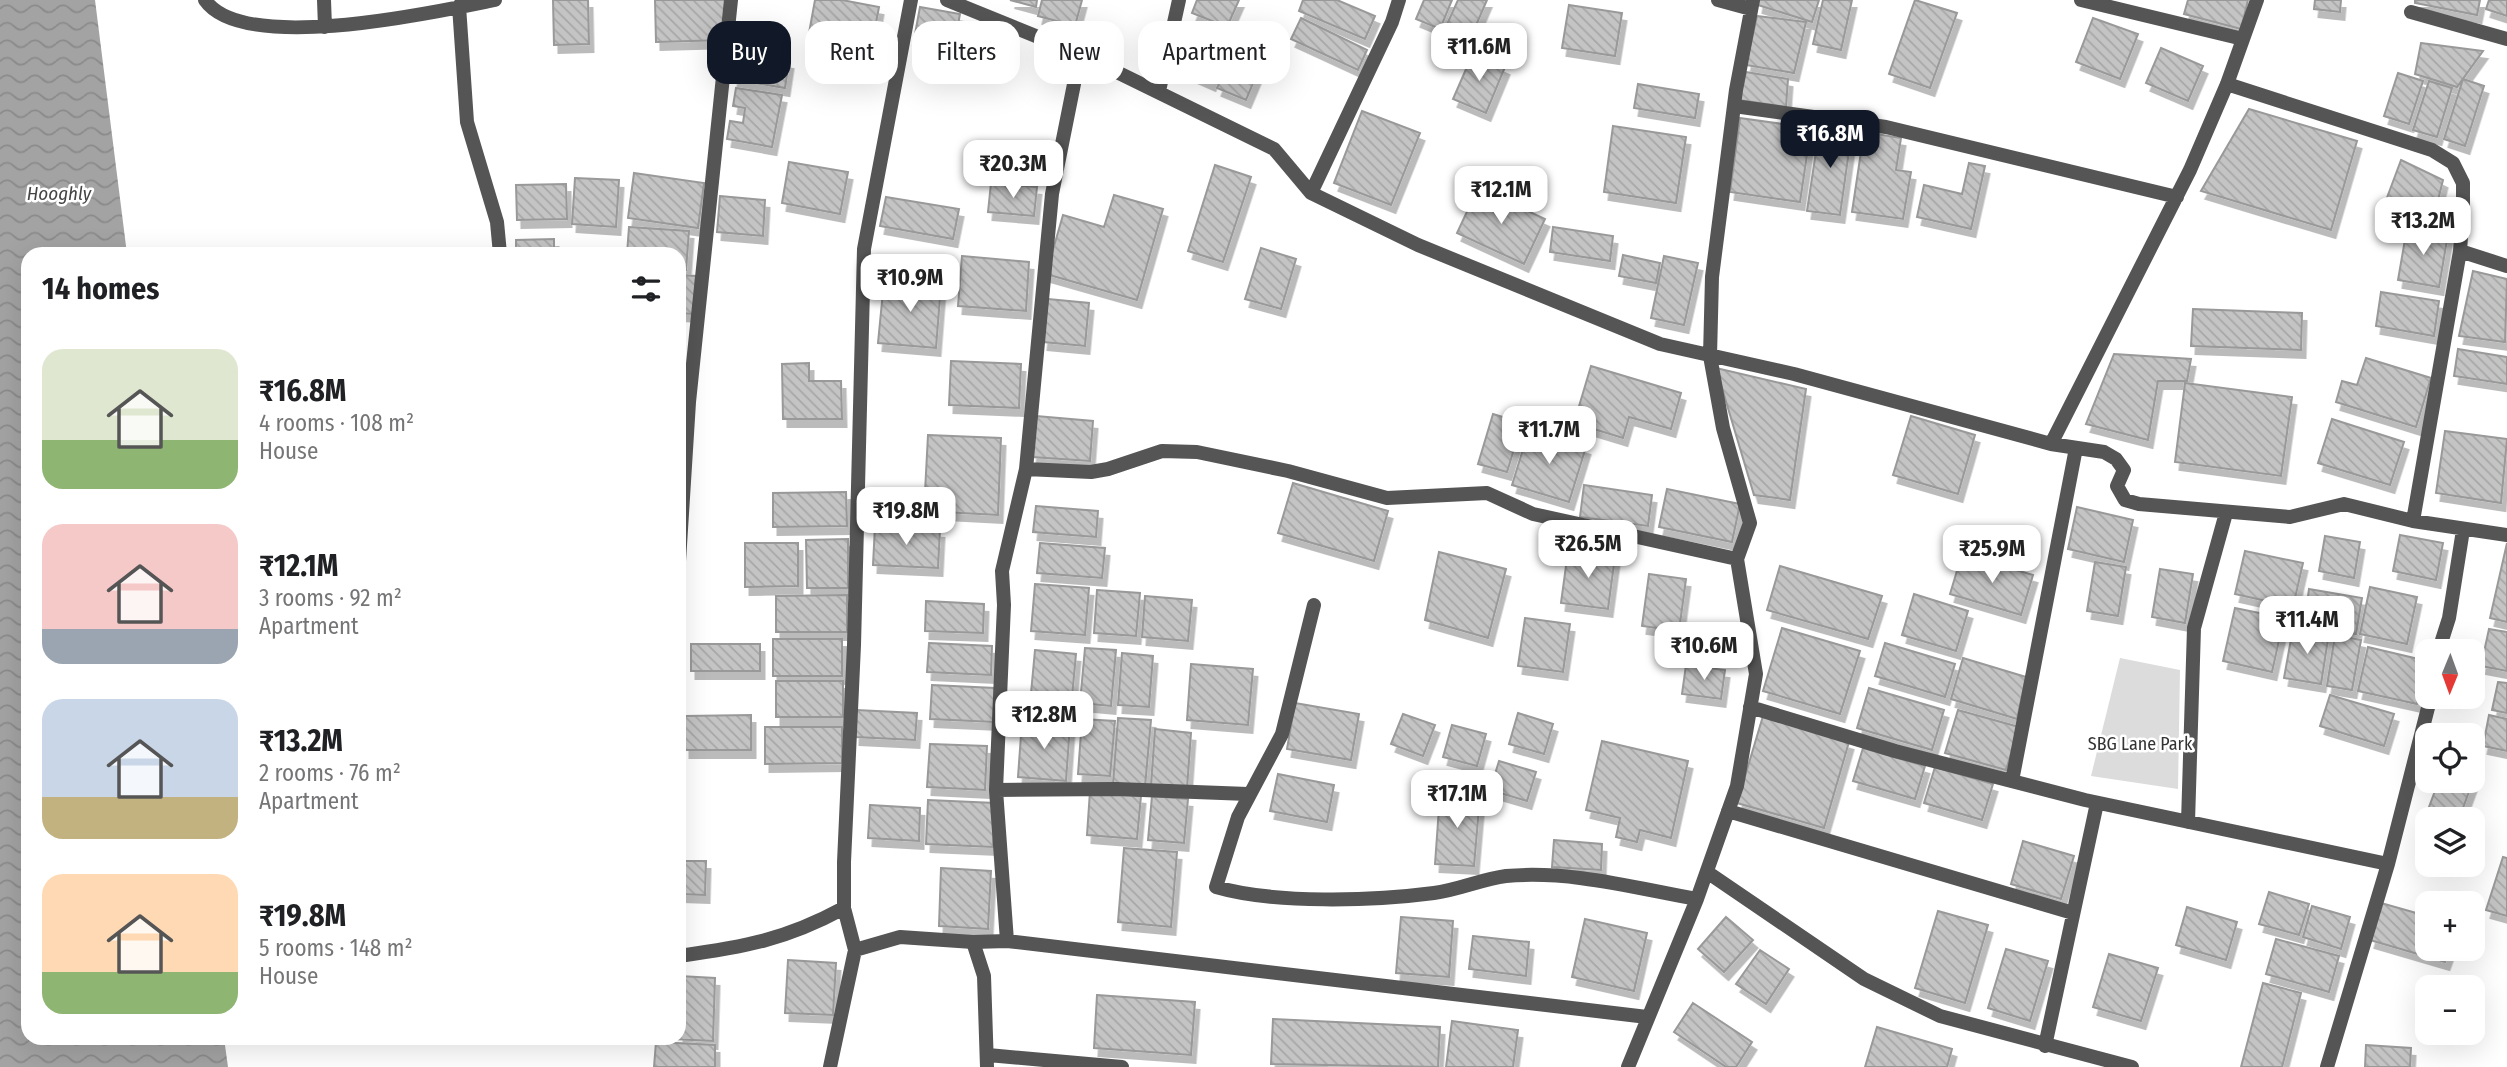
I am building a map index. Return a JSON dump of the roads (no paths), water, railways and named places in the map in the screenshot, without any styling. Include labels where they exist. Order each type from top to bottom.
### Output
[{"type":"street","points":[[205,0],[226,19],[258,27],[325,27],[492,0]]},
{"type":"street","points":[[324,0],[325,27]]},
{"type":"street","points":[[686,450],[731,0]]},
{"type":"street","points":[[830,1067],[855,950],[844,908],[864,249],[911,0]]},
{"type":"street","points":[[947,0],[978,6],[1034,32]]},
{"type":"street","points":[[1159,90],[1179,0]]},
{"type":"street","points":[[1311,192],[1392,22],[1399,0]]},
{"type":"street","points":[[1628,1067],[1697,900],[1737,786],[1756,674],[1737,559],[1750,523],[1723,428],[1710,356],[1712,277],[1734,106],[1752,5],[1717,0]]},
{"type":"street","points":[[2081,0],[2243,39]]},
{"type":"street","points":[[2051,444],[2177,197],[2227,84],[2257,0]]},
{"type":"street","points":[[459,6],[467,122],[497,222],[499,247]]},
{"type":"street","points":[[2411,12],[2507,39]]},
{"type":"street","points":[[1124,74],[1274,149],[1311,192],[1418,245],[1660,344],[1794,374],[2051,444],[2104,452],[2116,459],[2124,470],[2117,486],[2125,500],[2226,513],[2290,517],[2344,504],[2413,521],[2507,535]]},
{"type":"street","points":[[1007,941],[996,790],[1004,604],[1002,571],[1026,469],[1052,194],[1074,84]]},
{"type":"street","points":[[2227,84],[2432,150],[2454,163],[2463,183],[2460,251],[2413,521]]},
{"type":"street","points":[[1734,106],[1886,127],[2177,197]]},
{"type":"street","points":[[2460,251],[2507,266]]},
{"type":"street","points":[[2012,781],[2076,448]]},
{"type":"street","points":[[1026,469],[1091,472],[1162,451],[1197,452],[1288,471],[1387,498],[1487,493],[1532,514],[1737,559]]},
{"type":"street","points":[[2188,822],[2194,628],[2226,513]]},
{"type":"street","points":[[2442,639],[2449,618],[2463,530]]},
{"type":"street","points":[[1314,605],[1282,734],[1238,817],[1216,887],[1248,896],[1395,897],[1436,893],[1506,876],[1576,878],[1697,900]]},
{"type":"street","points":[[1750,707],[1895,751],[2096,803],[2388,864]]},
{"type":"street","points":[[2326,1067],[2388,864],[2428,709]]},
{"type":"street","points":[[996,790],[1116,789],[1248,794]]},
{"type":"street","points":[[2045,1046],[2096,803]]},
{"type":"street","points":[[1728,811],[2073,913]]},
{"type":"street","points":[[1707,872],[1864,979],[1940,1016],[2132,1067]]},
{"type":"street","points":[[686,955],[766,943],[804,929],[844,908]]},
{"type":"street","points":[[855,950],[900,937],[972,942],[1007,941],[1647,1017]]},
{"type":"street","points":[[972,942],[984,976],[988,1061],[1122,1067]]},
{"type":"water","name":"Hooghly","points":[[0,0],[95,0],[126,247],[21,247],[21,1045],[225,1045],[228,1067],[0,1067]]},
{"type":"park label","name":"SBG Lane Park","points":[[2140,744]]}]
